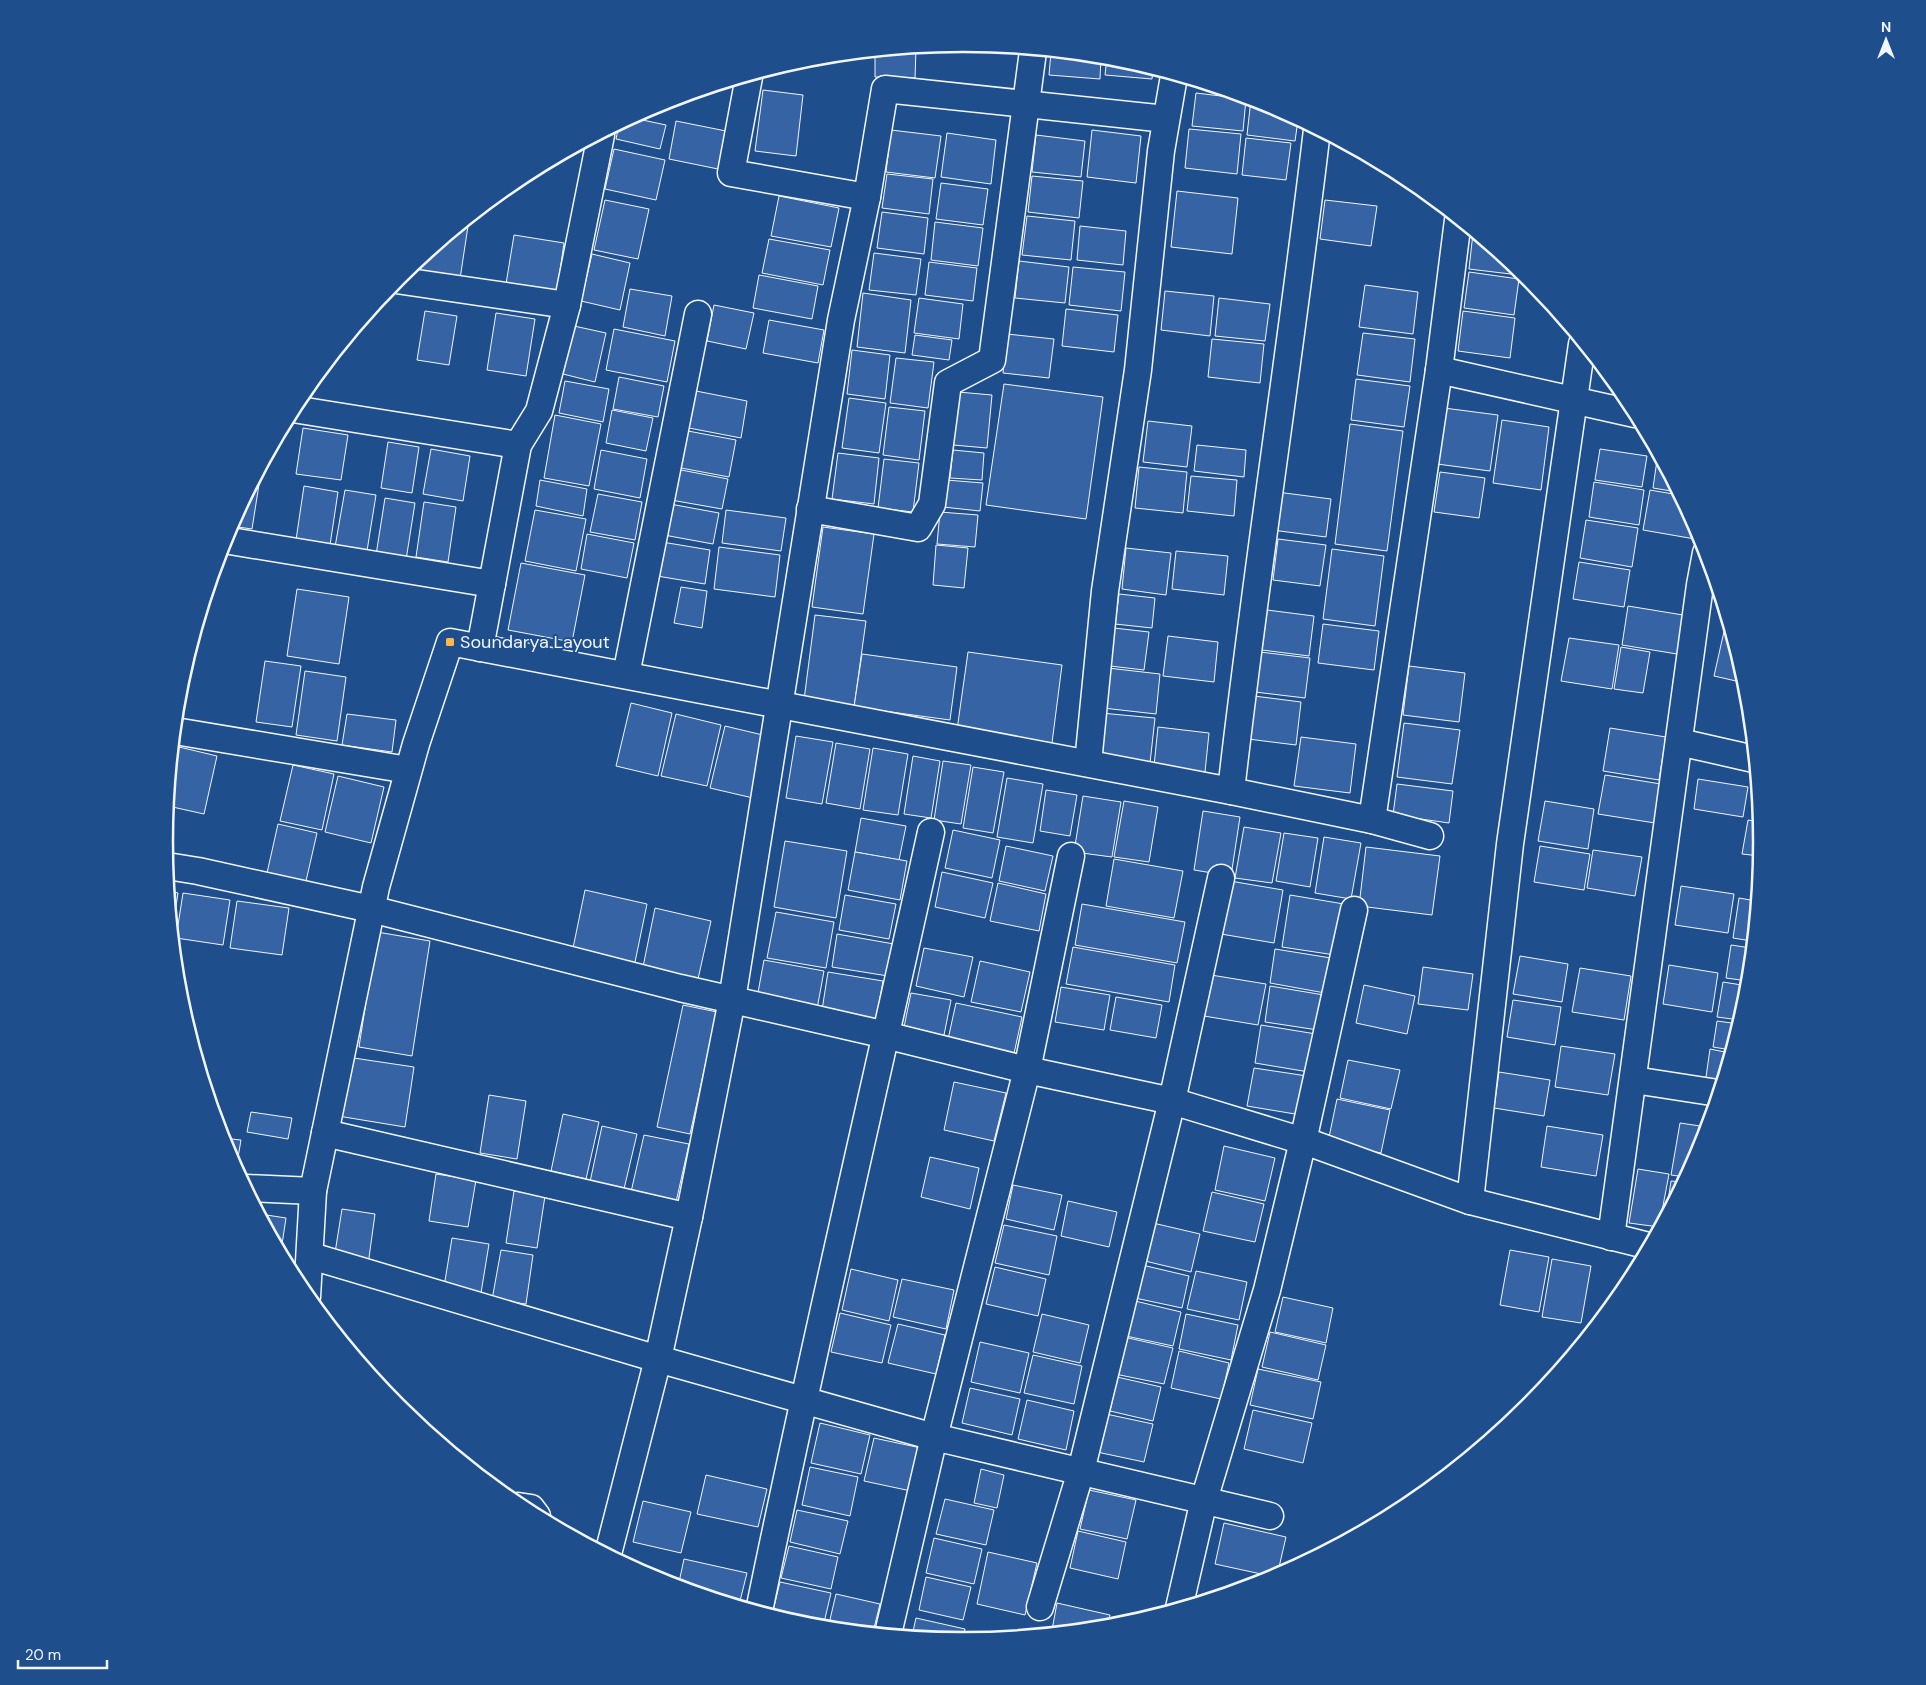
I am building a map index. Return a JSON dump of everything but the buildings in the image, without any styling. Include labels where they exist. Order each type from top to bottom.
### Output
[{"type":"street","points":[[810,509],[918,528],[932,504],[948,383],[992,360],[1032,56]]},
{"type":"street","points":[[748,82],[732,172],[867,196]]},
{"type":"street","points":[[1088,764],[1105,591],[1138,370],[1166,119],[1177,82]]},
{"type":"street","points":[[609,1549],[658,1359],[689,1217],[732,1000],[841,320],[867,196],[885,89],[1166,119]]},
{"type":"street","points":[[1231,791],[1248,636],[1297,294],[1316,136]]},
{"type":"street","points":[[480,648],[518,445],[539,411],[567,305],[600,141]]},
{"type":"street","points":[[1372,820],[1439,370],[1457,227]]},
{"type":"street","points":[[407,282],[567,305]]},
{"type":"street","points":[[626,675],[698,314]]},
{"type":"street","points":[[1470,1201],[1510,844],[1581,351]]},
{"type":"street","points":[[1439,370],[1625,412]]},
{"type":"street","points":[[302,410],[518,445]]},
{"type":"street","points":[[232,541],[492,584]]},
{"type":"street","points":[[1611,1237],[1679,742],[1708,587]]},
{"type":"street","points":[[309,1285],[313,1191],[372,909],[408,770],[450,642],[1231,791],[1372,820],[1430,836]]},
{"type":"street","points":[[181,732],[408,770]]},
{"type":"street","points":[[1679,742],[1748,758]]},
{"type":"street","points":[[760,1606],[802,1398],[931,832]]},
{"type":"street","points":[[889,1629],[934,1437],[1027,1070],[1071,856]]},
{"type":"street","points":[[174,867],[372,909],[732,1000],[886,1035],[1027,1070],[1172,1101],[1303,1142],[1470,1201],[1643,1245]]},
{"type":"street","points":[[1040,1607],[1081,1472],[1172,1101],[1221,878]]},
{"type":"street","points":[[1180,1602],[1204,1500],[1267,1290],[1303,1142],[1354,910]]},
{"type":"street","points":[[1634,1080],[1712,1092]]},
{"type":"street","points":[[325,1133],[689,1217]]},
{"type":"street","points":[[252,1188],[313,1191]]},
{"type":"street","points":[[310,1256],[658,1359],[802,1398],[934,1437],[1270,1516]]},
{"type":"place","name":"Soundarya Layout","points":[[450,642]]}]
